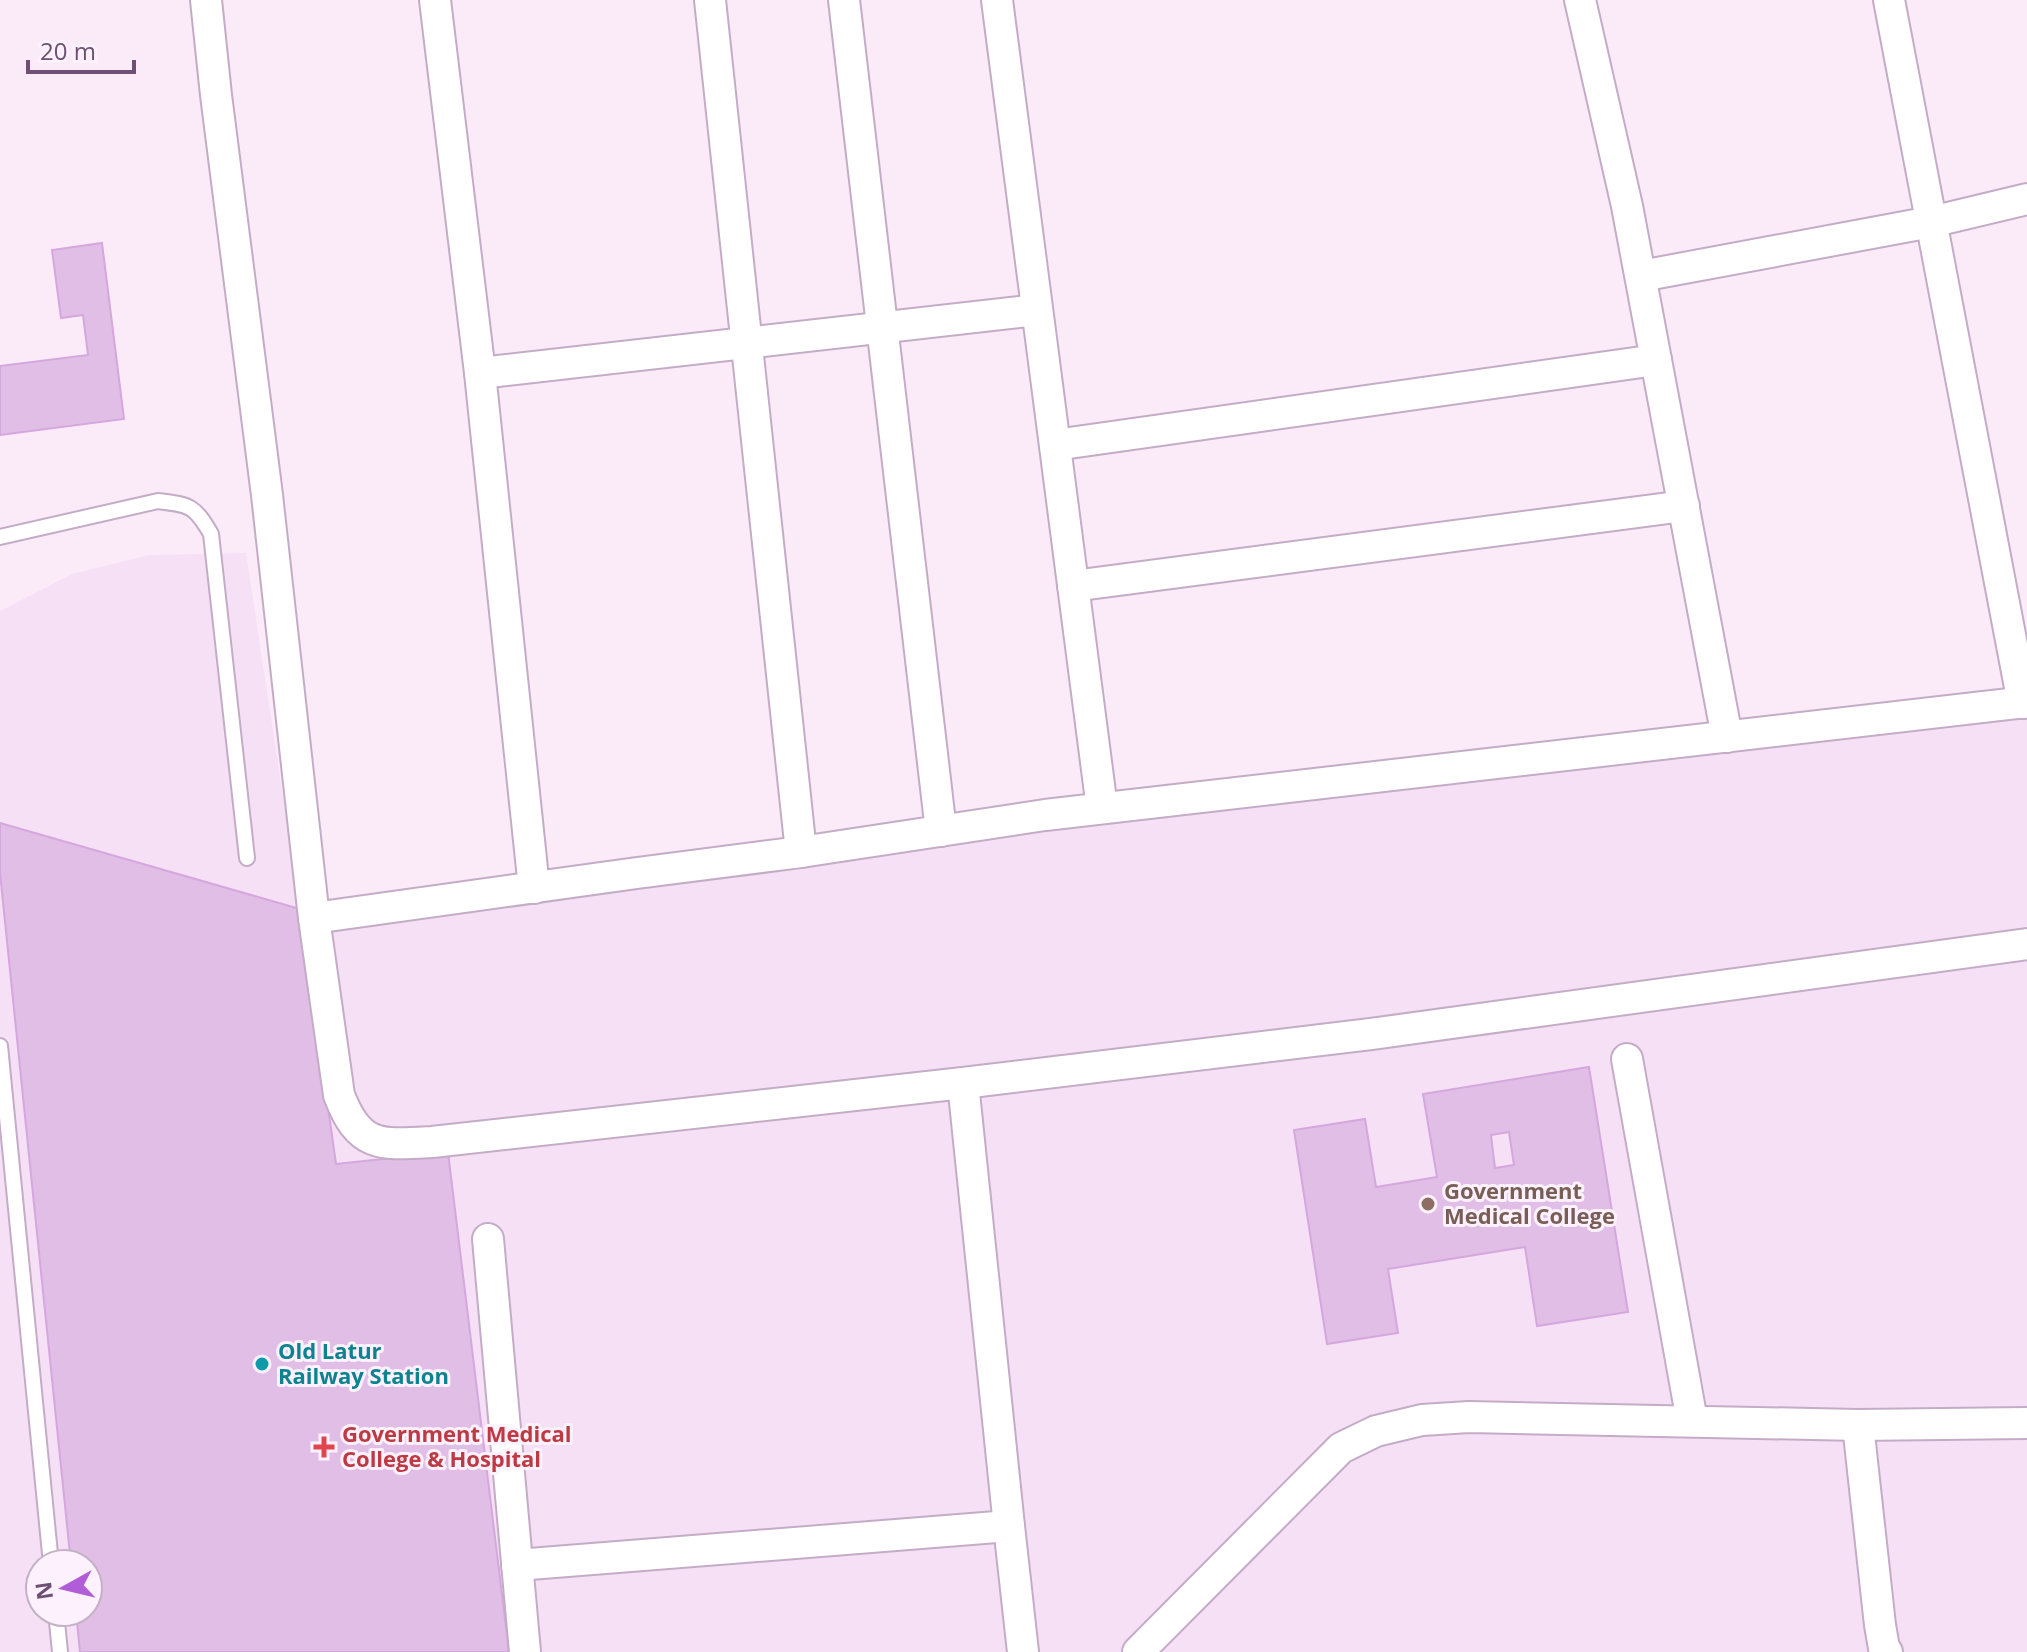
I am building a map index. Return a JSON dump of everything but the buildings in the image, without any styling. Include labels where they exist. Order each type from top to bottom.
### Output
[{"type":"street","points":[[206,0],[267,495],[314,918],[339,1095],[347,1117],[360,1133],[379,1142],[432,1142],[963,1083],[1371,1034],[2027,944]]},
{"type":"street","points":[[435,0],[480,373],[534,888]]},
{"type":"street","points":[[710,0],[801,852]]},
{"type":"street","points":[[844,0],[941,831]]},
{"type":"street","points":[[997,0],[1102,808]]},
{"type":"street","points":[[1580,0],[1641,276],[1727,737]]},
{"type":"street","points":[[314,918],[801,852],[1045,815],[2025,702],[1889,0]]},
{"type":"street","points":[[1641,276],[1931,222],[2027,199]]},
{"type":"street","points":[[480,373],[1037,310]]},
{"type":"street","points":[[1055,445],[1656,360]]},
{"type":"street","points":[[1073,586],[1684,506]]},
{"type":"street","points":[[1627,1059],[1692,1421]]},
{"type":"street","points":[[963,1083],[1023,1652]]},
{"type":"street","points":[[488,1239],[508,1566],[525,1652]]},
{"type":"street","points":[[1138,1652],[1341,1448],[1376,1431],[1422,1420],[1469,1417],[1858,1425],[2027,1423]]},
{"type":"street","points":[[1858,1425],[1880,1625],[1887,1652]]},
{"type":"street","points":[[508,1566],[1009,1526]]},
{"type":"lane","points":[[0,537],[158,501],[184,504],[201,516],[211,534],[247,858]]},
{"type":"lane","points":[[0,1046],[49,1548]]},
{"type":"lane","points":[[58,1628],[60,1652]]},
{"type":"shaded area","points":[[246,553],[300,908],[2027,697],[2027,1652],[0,1652],[0,611],[72,574],[149,555]]},
{"type":"place","name":"Government Medical College","points":[[1428,1204]]},
{"type":"place","name":"Old Latur Railway Station","points":[[262,1364]]},
{"type":"place","name":"Government Medical College & Hospital","points":[[324,1447]]}]
